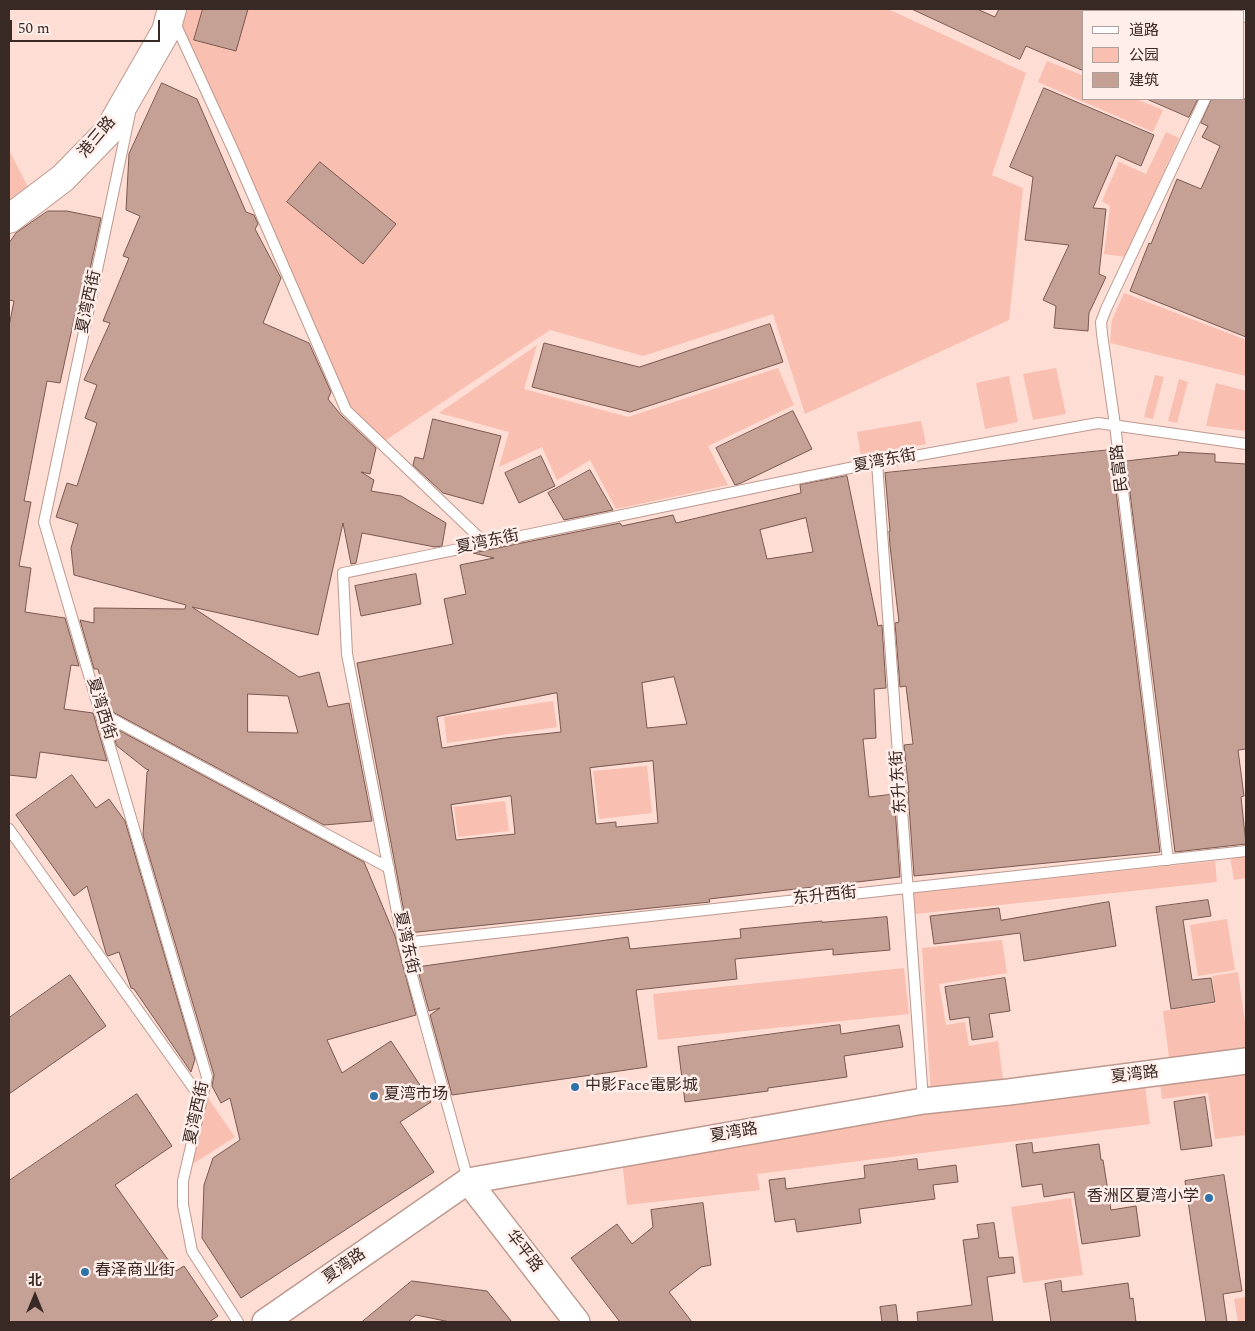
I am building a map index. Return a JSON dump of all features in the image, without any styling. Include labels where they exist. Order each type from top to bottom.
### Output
[{"type":"main road","name":"港三路","points":[[9,219],[63,178],[108,132],[166,31],[171,11]]},
{"type":"street","name":"夏湾路","points":[[264,1322],[468,1181],[923,1101],[1009,1092],[1246,1061]]},
{"type":"street","name":"华平路","points":[[468,1181],[577,1322]]},
{"type":"lane","points":[[171,11],[346,410],[485,543]]},
{"type":"lane","name":"夏湾西街","points":[[137,81],[44,522],[207,1077],[183,1181],[183,1205],[192,1251],[238,1322]]},
{"type":"lane","name":"民富路","points":[[1168,860],[1116,425],[1101,322],[1205,100]]},
{"type":"lane","name":"夏湾东街","points":[[468,1181],[403,943],[347,654],[343,573],[877,463],[1098,423],[1246,444]]},
{"type":"lane","name":"东升东街","points":[[877,463],[923,1101]]},
{"type":"lane","points":[[101,713],[388,868]]},
{"type":"lane","points":[[9,829],[202,1100]]},
{"type":"lane","name":"东升西街","points":[[403,943],[1246,851]]},
{"type":"green space","points":[[173,9],[888,9],[1026,73],[992,175],[1023,188],[1009,320],[805,414],[773,314],[643,356],[550,330],[383,442],[347,409]]},
{"type":"green space","points":[[1047,61],[1082,75],[1082,100],[1138,100],[1163,110],[1153,132],[1038,82]]},
{"type":"green space","points":[[1166,132],[1179,138],[1126,257],[1104,254],[1110,206],[1102,201],[1119,162],[1146,174]]},
{"type":"green space","points":[[9,150],[30,191],[9,207]]},
{"type":"green space","points":[[1124,293],[1246,340],[1246,376],[1110,343],[1112,320]]},
{"type":"green space","points":[[537,345],[524,389],[628,417],[778,368],[794,405],[708,446],[728,485],[616,509],[590,460],[557,480],[542,447],[499,467],[509,432],[439,413]]},
{"type":"green space","points":[[1056,368],[1066,414],[1033,420],[1023,374]]},
{"type":"green space","points":[[1155,375],[1164,377],[1153,419],[1144,417]]},
{"type":"green space","points":[[1009,376],[1018,422],[985,429],[976,383]]},
{"type":"green space","points":[[1179,379],[1188,382],[1177,423],[1168,421]]},
{"type":"green space","points":[[1216,383],[1246,391],[1246,431],[1206,426]]},
{"type":"green space","points":[[921,421],[926,444],[861,456],[857,432]]},
{"type":"green space","points":[[553,701],[557,727],[447,743],[444,717]]},
{"type":"green space","points":[[647,766],[652,813],[599,819],[593,771]]},
{"type":"green space","points":[[505,801],[509,831],[458,837],[454,807]]},
{"type":"green space","points":[[1246,855],[1246,878],[1234,880],[1230,857]]},
{"type":"green space","points":[[1215,861],[1217,882],[915,914],[913,893]]},
{"type":"green space","points":[[1227,919],[1235,970],[1198,976],[1190,925]]},
{"type":"green space","points":[[1002,940],[1007,973],[939,984],[946,1025],[965,1022],[969,1046],[998,1041],[1004,1087],[931,1095],[922,948]]},
{"type":"green space","points":[[904,968],[909,1014],[658,1040],[653,994]]},
{"type":"green space","points":[[1238,972],[1246,1030],[1246,1055],[1170,1065],[1163,1011],[1216,1003],[1212,976]]},
{"type":"green space","points":[[1246,1069],[1246,1135],[1215,1139],[1208,1093],[1162,1099],[1160,1083]]},
{"type":"green space","points":[[1145,1086],[1150,1124],[757,1174],[760,1190],[627,1205],[622,1160],[927,1109]]},
{"type":"green space","points":[[208,1098],[235,1137],[191,1165]]},
{"type":"green space","points":[[1071,1198],[1083,1275],[1023,1283],[1011,1207]]},
{"type":"green space","points":[[1246,1297],[1246,1322],[1238,1322],[1234,1299]]},
{"type":"building","points":[[203,9],[248,9],[236,51],[194,40]]},
{"type":"building","points":[[912,9],[977,9],[995,17],[999,9],[1084,9],[1082,10],[1082,70],[1026,46],[1020,59]]},
{"type":"building","points":[[162,83],[197,99],[246,212],[254,215],[258,224],[255,229],[281,278],[263,323],[309,343],[331,392],[328,399],[341,415],[376,448],[370,474],[361,472],[374,480],[371,491],[401,496],[446,523],[442,546],[435,547],[362,533],[356,563],[351,564],[343,523],[318,635],[192,607],[299,677],[319,672],[328,707],[349,703],[372,821],[324,825],[109,710],[98,669],[94,669],[80,620],[94,623],[94,608],[185,609],[186,605],[74,575],[71,548],[78,524],[56,517],[67,483],[77,486],[97,423],[85,418],[97,385],[84,380],[110,323],[103,321],[129,258],[123,256],[140,216],[126,210],[129,154]],"holes":[[[248,694],[288,696],[298,733],[248,732]]]},
{"type":"building","points":[[1044,88],[1154,135],[1141,166],[1116,155],[1093,208],[1106,209],[1099,274],[1106,277],[1089,313],[1088,331],[1054,328],[1056,306],[1043,300],[1069,245],[1025,240],[1033,177],[1010,167]]},
{"type":"building","points":[[1246,99],[1246,337],[1130,291],[1177,179],[1201,189],[1220,146],[1202,137],[1208,126],[1201,123],[1212,100]]},
{"type":"building","points":[[1149,100],[1198,100],[1189,117]]},
{"type":"building","points":[[320,162],[396,224],[363,264],[287,202]]},
{"type":"building","points":[[48,211],[67,211],[101,218],[80,316],[75,315],[60,383],[47,381],[24,501],[31,502],[19,566],[31,568],[25,612],[65,618],[79,666],[71,665],[64,709],[93,713],[107,761],[40,752],[36,778],[9,775],[9,326],[14,301],[9,300],[9,243],[16,233]]},
{"type":"building","points":[[770,324],[783,362],[630,412],[532,387],[544,343],[639,367]]},
{"type":"building","points":[[793,411],[812,449],[735,485],[716,448]]},
{"type":"building","points":[[433,419],[501,436],[483,504],[443,493],[413,465],[415,457],[423,459]]},
{"type":"building","points":[[1111,450],[1160,852],[914,876],[904,745],[913,744],[906,686],[900,687],[895,623],[899,622],[890,546],[885,473]]},
{"type":"building","points":[[1179,452],[1215,454],[1215,462],[1246,464],[1246,749],[1238,750],[1244,796],[1241,797],[1246,844],[1175,852],[1126,461],[1178,455]]},
{"type":"building","points":[[541,456],[555,486],[519,503],[505,473]]},
{"type":"building","points":[[590,470],[613,510],[564,520],[548,493]]},
{"type":"building","points":[[847,476],[878,626],[882,625],[886,688],[874,689],[876,738],[863,739],[869,797],[894,794],[900,877],[709,899],[710,902],[408,933],[357,663],[453,644],[444,599],[466,594],[460,565],[494,558],[473,553],[620,523],[622,526],[673,515],[676,523],[801,493],[800,485]],"holes":[[[806,518],[813,552],[767,559],[760,530]],[[674,677],[687,724],[647,728],[642,683]],[[557,693],[561,732],[505,738],[442,748],[437,717]],[[653,761],[658,823],[616,827],[616,822],[596,824],[590,768]],[[511,796],[515,834],[456,840],[451,805]]]},
{"type":"building","points":[[416,574],[421,604],[361,616],[355,586]]},
{"type":"building","points":[[111,726],[364,862],[395,936],[416,1015],[327,1040],[342,1073],[391,1041],[431,1102],[400,1122],[434,1172],[241,1298],[202,1238],[204,1185],[213,1158],[240,1140],[230,1098],[221,1103],[212,1086],[214,1075],[143,835],[147,772],[149,770],[117,746]]},
{"type":"building","points":[[72,775],[96,808],[109,799],[125,821],[195,1059],[191,1072],[134,989],[131,988],[119,952],[108,956],[106,953],[87,886],[74,896],[16,815]]},
{"type":"building","points":[[1208,900],[1211,916],[1183,920],[1192,980],[1211,978],[1215,1002],[1171,1009],[1156,907]]},
{"type":"building","points":[[1109,902],[1116,946],[1024,961],[1020,933],[934,944],[930,916],[999,908],[1001,920]]},
{"type":"building","points":[[887,917],[890,950],[833,955],[833,949],[735,959],[737,979],[636,990],[647,1067],[452,1095],[430,1015],[440,1008],[429,1011],[417,967],[628,937],[630,949],[741,938],[740,929]]},
{"type":"building","points":[[70,975],[106,1026],[9,1094],[9,1018]]},
{"type":"building","points":[[1005,978],[1010,1011],[989,1014],[993,1037],[972,1040],[969,1017],[950,1020],[945,987]]},
{"type":"building","points":[[840,1025],[841,1034],[899,1025],[903,1047],[844,1056],[847,1077],[768,1088],[768,1091],[685,1102],[678,1047]]},
{"type":"building","points":[[137,1094],[172,1146],[115,1185],[176,1271],[184,1266],[218,1316],[209,1322],[9,1322],[9,1181]]},
{"type":"building","points":[[1205,1097],[1212,1146],[1181,1150],[1174,1102]]},
{"type":"building","points":[[1032,1143],[1033,1153],[1099,1144],[1111,1210],[1136,1206],[1140,1236],[1082,1244],[1074,1192],[1044,1197],[1042,1184],[1022,1187],[1016,1145]]},
{"type":"building","points":[[917,1159],[918,1170],[956,1165],[958,1182],[933,1185],[935,1199],[859,1209],[861,1223],[797,1232],[795,1219],[775,1222],[769,1180],[785,1178],[786,1189],[865,1178],[864,1166]]},
{"type":"building","points":[[1224,1175],[1242,1291],[1223,1294],[1227,1322],[1206,1322],[1185,1181]]},
{"type":"building","points":[[703,1203],[711,1265],[701,1267],[669,1292],[692,1322],[620,1322],[571,1258],[617,1224],[632,1244],[653,1227],[651,1210]]},
{"type":"building","points":[[994,1223],[999,1258],[1013,1257],[1015,1273],[987,1277],[993,1322],[918,1322],[917,1312],[972,1305],[963,1240],[979,1238],[977,1225]]},
{"type":"building","points":[[412,1281],[487,1291],[512,1322],[450,1322],[416,1315],[408,1322],[362,1322]]},
{"type":"building","points":[[1061,1281],[1062,1292],[1128,1283],[1130,1299],[1133,1298],[1136,1322],[1051,1322],[1045,1284]]},
{"type":"building","points":[[896,1305],[898,1322],[882,1322],[880,1307]]},
{"type":"place","name":"中影Face電影城","points":[[575,1087]]},
{"type":"place","name":"夏湾市场","points":[[374,1096]]},
{"type":"place","name":"香洲区夏湾小学","points":[[1209,1198]]},
{"type":"place","name":"春泽商业街","points":[[85,1272]]}]
